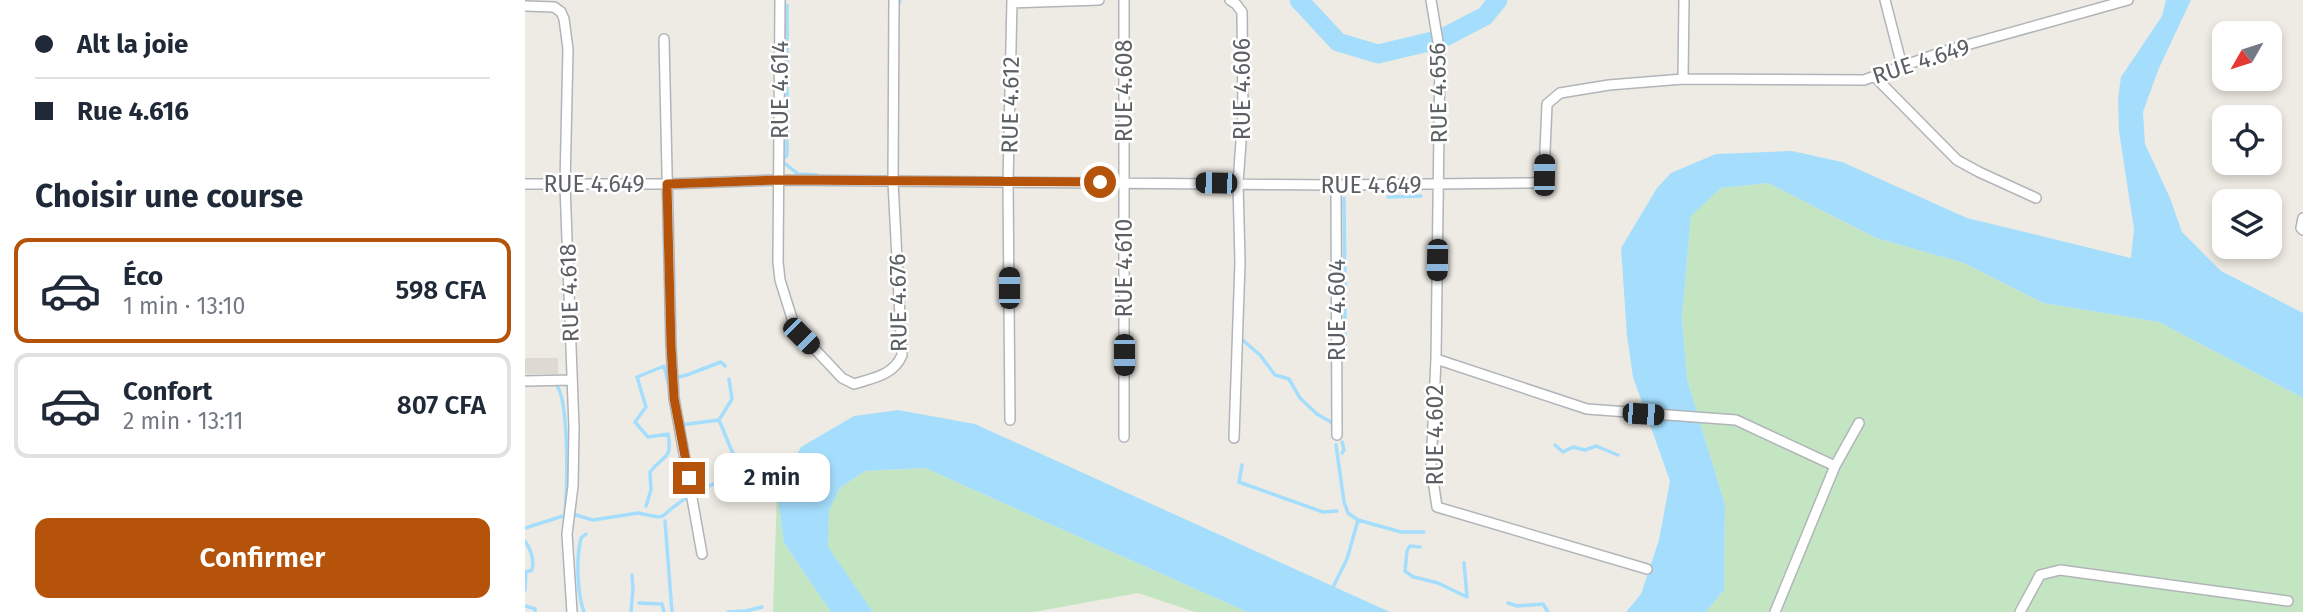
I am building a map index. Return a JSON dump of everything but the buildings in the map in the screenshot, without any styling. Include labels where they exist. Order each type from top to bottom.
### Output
[{"type":"street","name":"RUE 4.614","points":[[779,180],[780,0]]},
{"type":"street","name":"RUE 4.676","points":[[779,180],[778,261],[790,316],[801,336],[842,377],[854,384],[891,371],[898,365],[902,355],[893,182],[894,0]]},
{"type":"street","points":[[1012,1],[1099,0]]},
{"type":"street","name":"RUE 4.608","points":[[1124,0],[1124,182]]},
{"type":"street","name":"RUE 4.606","points":[[1230,0],[1242,12],[1243,125],[1238,183],[1240,262],[1234,438]]},
{"type":"street","name":"RUE 4.656","points":[[1431,0],[1440,54],[1439,186]]},
{"type":"street","points":[[1683,79],[1684,0]]},
{"type":"street","points":[[1885,0],[1902,66]]},
{"type":"street","name":"RUE 4.649","points":[[525,184],[667,184],[779,180],[1439,186],[1533,183],[1544,175],[1545,110],[1547,104],[1560,93],[1609,85],[1683,79],[1864,80],[1945,51],[2128,0]]},
{"type":"street","name":"RUE 4.612","points":[[1010,420],[1008,183],[1012,1]]},
{"type":"street","name":"RUE 4.618","points":[[525,6],[554,7],[564,19],[568,49],[565,185],[573,486],[567,534],[572,612]]},
{"type":"street","points":[[664,39],[674,398],[702,554]]},
{"type":"street","points":[[1875,77],[1957,160],[1979,173],[2036,198]]},
{"type":"street","name":"RUE 4.610","points":[[1124,182],[1124,437]]},
{"type":"street","name":"RUE 4.604","points":[[1336,185],[1337,435]]},
{"type":"street","name":"RUE 4.602","points":[[1439,186],[1431,467],[1437,507],[1647,569]]},
{"type":"street","points":[[2303,218],[2303,230]]},
{"type":"street","points":[[1436,359],[1587,409],[1736,421],[1835,467]]},
{"type":"street","points":[[525,380],[572,380]]},
{"type":"street","points":[[1775,612],[1835,467],[1859,423]]},
{"type":"street","points":[[2020,612],[2040,575],[2060,570],[2288,601]]},
{"type":"shaded area","points":[[525,358],[558,358],[558,374],[525,374]]},
{"type":"green space","points":[[1768,183],[1876,238],[1964,263],[2043,303],[2159,322],[2303,398],[2303,612],[1706,612],[1724,590],[1725,505],[1687,379],[1682,317],[1691,216],[1721,188]]},
{"type":"green space","points":[[925,468],[1247,612],[1195,612],[1138,593],[1034,612],[873,612],[827,547],[829,510],[840,488],[865,471]]},
{"type":"green space","points":[[777,491],[784,543],[831,612],[773,612]]},
{"type":"water","points":[[2166,0],[2191,0],[2159,68],[2143,112],[2145,144],[2170,198],[2182,232],[2221,271],[2303,313],[2303,398],[2159,322],[2043,303],[1964,263],[1876,238],[1768,183],[1721,188],[1691,216],[1682,317],[1687,379],[1725,505],[1724,590],[1706,612],[1626,612],[1641,594],[1659,540],[1670,481],[1633,377],[1627,336],[1621,248],[1657,188],[1671,173],[1716,154],[1792,151],[1842,162],[1967,218],[2131,258],[2134,229],[2119,131],[2118,98],[2121,77],[2162,16]]},
{"type":"water","points":[[898,410],[975,424],[1390,612],[1247,612],[925,468],[865,471],[840,488],[829,510],[828,547],[873,612],[831,612],[784,543],[777,491],[801,447],[854,416]]},
{"type":"waterway","points":[[899,4],[900,0]]},
{"type":"waterway","points":[[1299,0],[1338,42],[1378,54],[1441,39],[1485,16],[1498,0]]},
{"type":"waterway","points":[[787,5],[787,68]]},
{"type":"waterway","points":[[787,74],[787,155],[783,162],[798,174],[817,175]]},
{"type":"waterway","points":[[1388,197],[1421,196]]},
{"type":"waterway","points":[[1344,198],[1345,289]]},
{"type":"waterway","points":[[1345,298],[1345,349]]},
{"type":"waterway","points":[[1239,337],[1260,355],[1275,375],[1289,379],[1300,398],[1317,414],[1336,425]]},
{"type":"waterway","points":[[692,373],[721,362],[725,366]]},
{"type":"waterway","points":[[646,506],[651,490],[650,472],[668,453],[669,443],[668,434],[648,437],[635,422],[646,407],[637,377],[664,366],[669,386]]},
{"type":"waterway","points":[[679,377],[690,374]]},
{"type":"waterway","points":[[680,425],[719,420],[732,399],[729,379]]},
{"type":"waterway","points":[[555,383],[560,392],[565,424],[565,512]]},
{"type":"waterway","points":[[719,420],[743,478]]},
{"type":"waterway","points":[[1342,442],[1342,453]]},
{"type":"waterway","points":[[1336,445],[1348,513],[1358,520],[1401,532],[1424,532]]},
{"type":"waterway","points":[[1555,445],[1563,452],[1573,447],[1585,450],[1596,446],[1618,455]]},
{"type":"waterway","points":[[1242,465],[1239,482],[1323,512],[1337,511]]},
{"type":"waterway","points":[[525,528],[563,516],[576,515],[593,520],[638,513],[663,516],[690,495],[720,482],[736,479],[769,479],[786,484]]},
{"type":"waterway","points":[[1332,589],[1347,559],[1358,520]]},
{"type":"waterway","points":[[665,521],[672,612]]},
{"type":"waterway","points":[[584,612],[578,565],[581,538],[586,534]]},
{"type":"waterway","points":[[525,541],[533,562],[532,570],[526,572],[525,590]]},
{"type":"waterway","points":[[1413,577],[1405,571],[1407,551],[1410,546],[1420,547]]},
{"type":"waterway","points":[[1414,577],[1438,583],[1467,597],[1464,563]]},
{"type":"waterway","points":[[631,612],[632,575]]},
{"type":"waterway","points":[[639,603],[662,604],[664,612]]},
{"type":"waterway","points":[[1508,603],[1517,606],[1543,604],[1548,612]]},
{"type":"waterway","points":[[525,606],[535,609],[535,612]]},
{"type":"waterway","points":[[728,612],[762,607]]},
{"type":"route","points":[[689,478],[674,398],[667,184],[779,180],[1100,182]]}]
